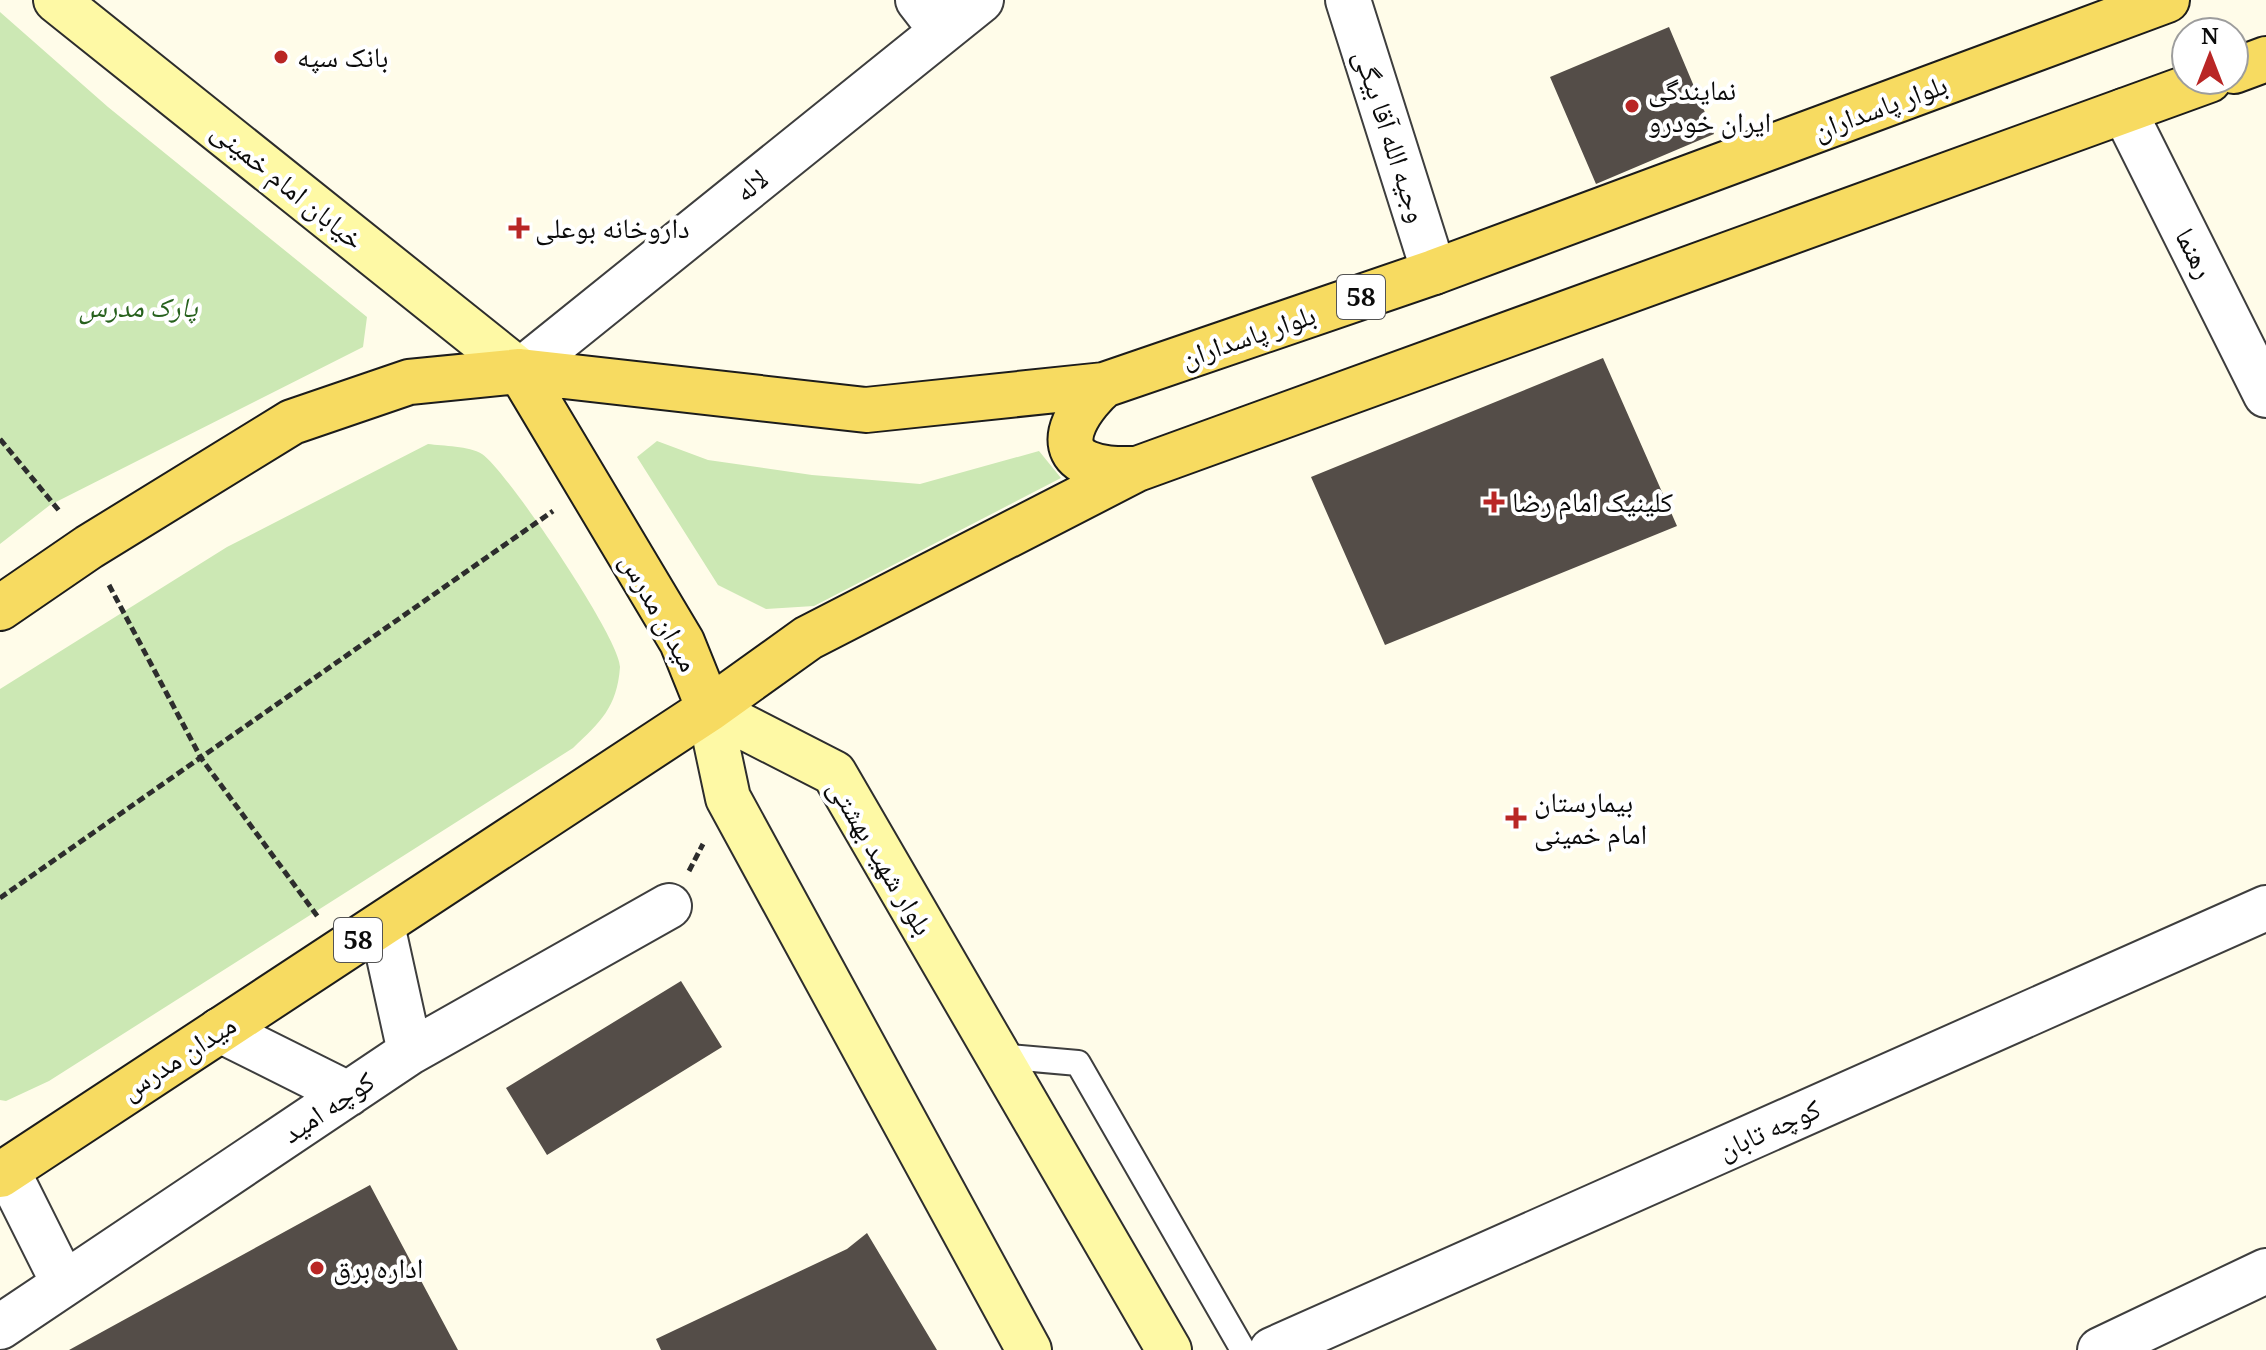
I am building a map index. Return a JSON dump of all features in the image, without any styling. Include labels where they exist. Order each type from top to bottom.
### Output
[{"type":"main road","name":"خیابان امام خمینی","points":[[56,0],[520,371]]},
{"type":"main road","name":"بلوار پاسداران","points":[[520,371],[866,410],[1104,385],[1434,272],[2167,0]]},
{"type":"main road","name":"58","points":[[709,709],[808,638],[1137,469],[2170,94]]},
{"type":"main road","name":"میدان مدرس","points":[[2,1171],[709,709],[682,642],[520,371]]},
{"type":"main road","name":"58","points":[[0,608],[89,547],[292,422],[409,382],[520,371]]},
{"type":"main road","points":[[1104,385],[1083,403],[1076,415],[1073,447],[1083,461],[1102,468],[1137,469]]},
{"type":"main road","points":[[709,709],[728,798],[1029,1350]]},
{"type":"main road","name":"بلوار شهید بهشتی","points":[[709,709],[834,773],[1169,1350]]},
{"type":"street","name":"لاله","points":[[520,371],[930,16],[981,0]]},
{"type":"street","name":"وجیه الله آقا بیگی","points":[[1348,0],[1434,272]]},
{"type":"street","name":"رهنما","points":[[2124,111],[2266,395]]},
{"type":"street","name":"کوچه امید","points":[[0,1327],[410,1052],[669,906]]},
{"type":"street","name":"کوچه تابان","points":[[1272,1350],[2266,908]]},
{"type":"street","points":[[382,925],[410,1052]]},
{"type":"street","points":[[220,1030],[348,1094]]},
{"type":"street","points":[[2,1171],[64,1284]]},
{"type":"street","points":[[2100,1350],[2266,1271]]},
{"type":"lane","points":[[998,1056],[1078,1063],[1243,1350]]},
{"type":"path","points":[[0,439],[89,547],[201,758],[342,950]]},
{"type":"path","points":[[0,898],[589,487]]},
{"type":"green space","name":"پارک مدرس","points":[[0,12],[108,107],[367,317],[363,347],[50,505],[0,544]]},
{"type":"green space","points":[[657,441],[708,460],[812,475],[920,484],[1039,451],[1061,478],[814,606],[766,609],[718,585],[637,457]]},
{"type":"green space","points":[[428,444],[463,448],[482,454],[514,491],[561,557],[602,625],[620,667],[615,693],[606,713],[573,748],[49,1081],[6,1101],[0,1100],[0,689],[227,547]]},
{"type":"building","name":"نمایندگی ایران خودرو","points":[[1669,27],[1714,134],[1596,184],[1550,77]]},
{"type":"building","name":"کلینیک امام رضا","points":[[1603,358],[1677,526],[1385,645],[1311,477]]},
{"type":"building","points":[[681,981],[722,1047],[547,1155],[506,1088]]},
{"type":"building","name":"اداره برق","points":[[370,1185],[458,1350],[69,1350]]},
{"type":"building","points":[[867,1233],[937,1350],[661,1350],[656,1339],[847,1249]]},
{"type":"place","name":"بانک سپه","points":[[281,57]]},
{"type":"place","name":"نمایندگی ایران خودرو","points":[[1632,106]]},
{"type":"place","name":"داروخانه بوعلی","points":[[519,228]]},
{"type":"place","name":"کلینیک امام رضا","points":[[1494,502]]},
{"type":"place","name":"بیمارستان امام خمینی","points":[[1516,818]]},
{"type":"place","name":"اداره برق","points":[[317,1268]]}]
